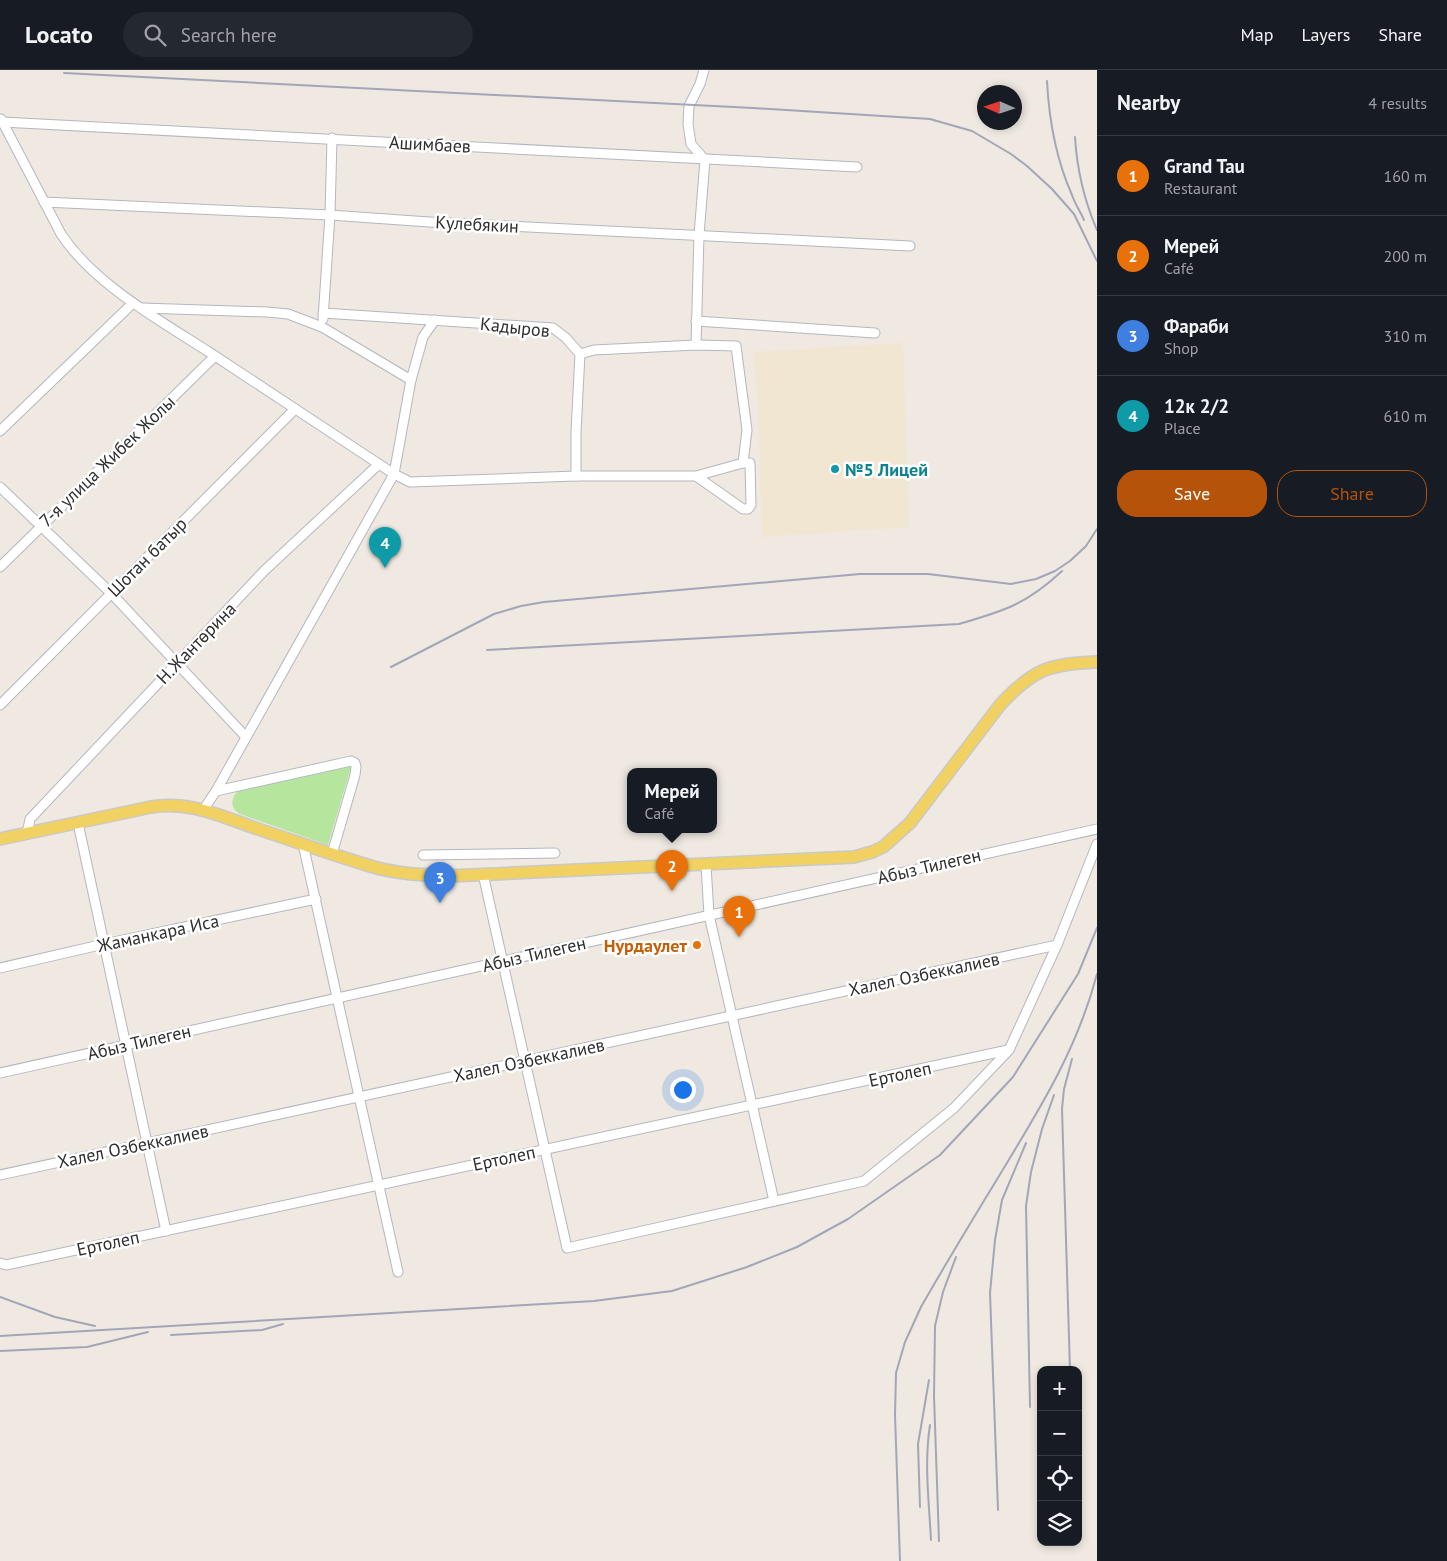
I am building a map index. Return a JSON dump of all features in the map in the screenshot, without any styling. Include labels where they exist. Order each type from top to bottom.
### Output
[{"type":"main road","points":[[0,839],[163,805],[187,806],[203,810],[368,866],[399,873],[450,876],[854,858],[872,852],[896,837],[910,823],[1000,705],[1032,675],[1048,668],[1068,664],[1097,662]]},
{"type":"street","points":[[696,344],[699,234],[705,160],[691,144],[688,124],[689,106],[700,84],[704,70]]},
{"type":"street","points":[[1,119],[70,248],[87,266],[137,305],[394,474],[410,482],[576,476],[696,476],[743,463],[750,463],[751,505],[748,509],[743,510],[696,476]]},
{"type":"street","name":"Ашимбаев","points":[[1,119],[705,160],[857,167]]},
{"type":"street","points":[[322,326],[330,215],[332,138]]},
{"type":"street","name":"Кулебякин","points":[[44,202],[330,215],[428,222],[910,246]]},
{"type":"street","points":[[0,431],[137,305],[288,314],[322,326],[411,380]]},
{"type":"street","name":"Кадыров","points":[[323,313],[553,328],[566,338],[580,354]]},
{"type":"street","points":[[203,810],[216,791],[394,474],[411,380],[423,338],[435,320]]},
{"type":"street","points":[[696,322],[875,333]]},
{"type":"street","points":[[576,476],[580,354],[594,350],[696,344],[736,346],[747,430],[743,463]]},
{"type":"street","name":"7-я улица Жибек Жолы","points":[[0,566],[215,356]]},
{"type":"street","name":"Шотан батыр","points":[[0,705],[295,409]]},
{"type":"street","name":"Н.Жантөрина","points":[[27,834],[30,819],[176,663],[264,571],[379,464]]},
{"type":"street","points":[[0,487],[111,593],[246,738]]},
{"type":"street","points":[[216,791],[351,760],[355,763],[355,775],[332,854]]},
{"type":"street","points":[[78,823],[166,1231]]},
{"type":"street","name":"Абыз Тилеген","points":[[0,1073],[1097,828]]},
{"type":"street","points":[[303,844],[398,1272]]},
{"type":"street","points":[[482,874],[568,1248],[864,1181],[954,1108],[1009,1050],[1058,945],[1097,844]]},
{"type":"street","points":[[423,855],[554,853]]},
{"type":"street","points":[[706,865],[709,915],[774,1201]]},
{"type":"street","name":"Жаманкара Иса","points":[[0,968],[316,899]]},
{"type":"street","name":"Халел Озбеккалиев","points":[[0,1175],[1058,945]]},
{"type":"street","name":"Ертолеп","points":[[0,1263],[6,1265],[1009,1050]]},
{"type":"shaded area","points":[[903,343],[909,527],[762,537],[758,401],[753,352]]},
{"type":"green space","points":[[350,765],[328,845],[240,814],[234,809],[232,803],[234,796],[239,790]]},
{"type":"railway","points":[[64,73],[753,108],[930,119],[972,131],[1011,154],[1027,166],[1052,189],[1074,214],[1097,261]]},
{"type":"railway","points":[[1047,81],[1052,125],[1058,153],[1066,181],[1084,220]]},
{"type":"railway","points":[[1075,137],[1082,185],[1097,230]]},
{"type":"railway","points":[[391,667],[494,614],[544,602],[860,574],[928,574],[1011,584],[1036,579],[1055,571],[1070,561],[1086,546],[1097,529]]},
{"type":"railway","points":[[487,650],[959,624],[989,615],[1026,599],[1062,571]]},
{"type":"railway","points":[[0,1336],[594,1301],[672,1291],[747,1267],[797,1247],[848,1219],[940,1155],[1013,1077],[1078,974],[1097,928]]},
{"type":"railway","points":[[900,1561],[895,1415],[896,1373],[905,1342],[921,1307],[1056,1079],[1079,1028],[1097,974]]},
{"type":"railway","points":[[1070,1366],[1062,1109],[1064,1089],[1072,1059]]},
{"type":"railway","points":[[1030,1407],[1026,1206],[1031,1172],[1042,1129],[1054,1095]]},
{"type":"railway","points":[[998,1510],[990,1293],[995,1240],[1002,1200],[1026,1143]]},
{"type":"railway","points":[[939,1541],[934,1396],[935,1326],[943,1292],[956,1257]]},
{"type":"railway","points":[[0,1297],[55,1317],[95,1326]]},
{"type":"railway","points":[[171,1335],[262,1330],[283,1324]]},
{"type":"railway","points":[[0,1351],[87,1347],[148,1332]]},
{"type":"railway","points":[[920,1507],[918,1444],[929,1380]]},
{"type":"railway","points":[[930,1425],[927,1468],[931,1540]]},
{"type":"place","name":"№5 Лицей","points":[[835,469]]},
{"type":"place","name":"12к 2/2","points":[[385,568]]},
{"type":"place","name":"Мерей","points":[[672,891]]},
{"type":"place","name":"Фараби","points":[[440,903]]},
{"type":"place","name":"Grand Tau","points":[[739,937]]},
{"type":"place","name":"Нурдаулет","points":[[697,945]]}]
